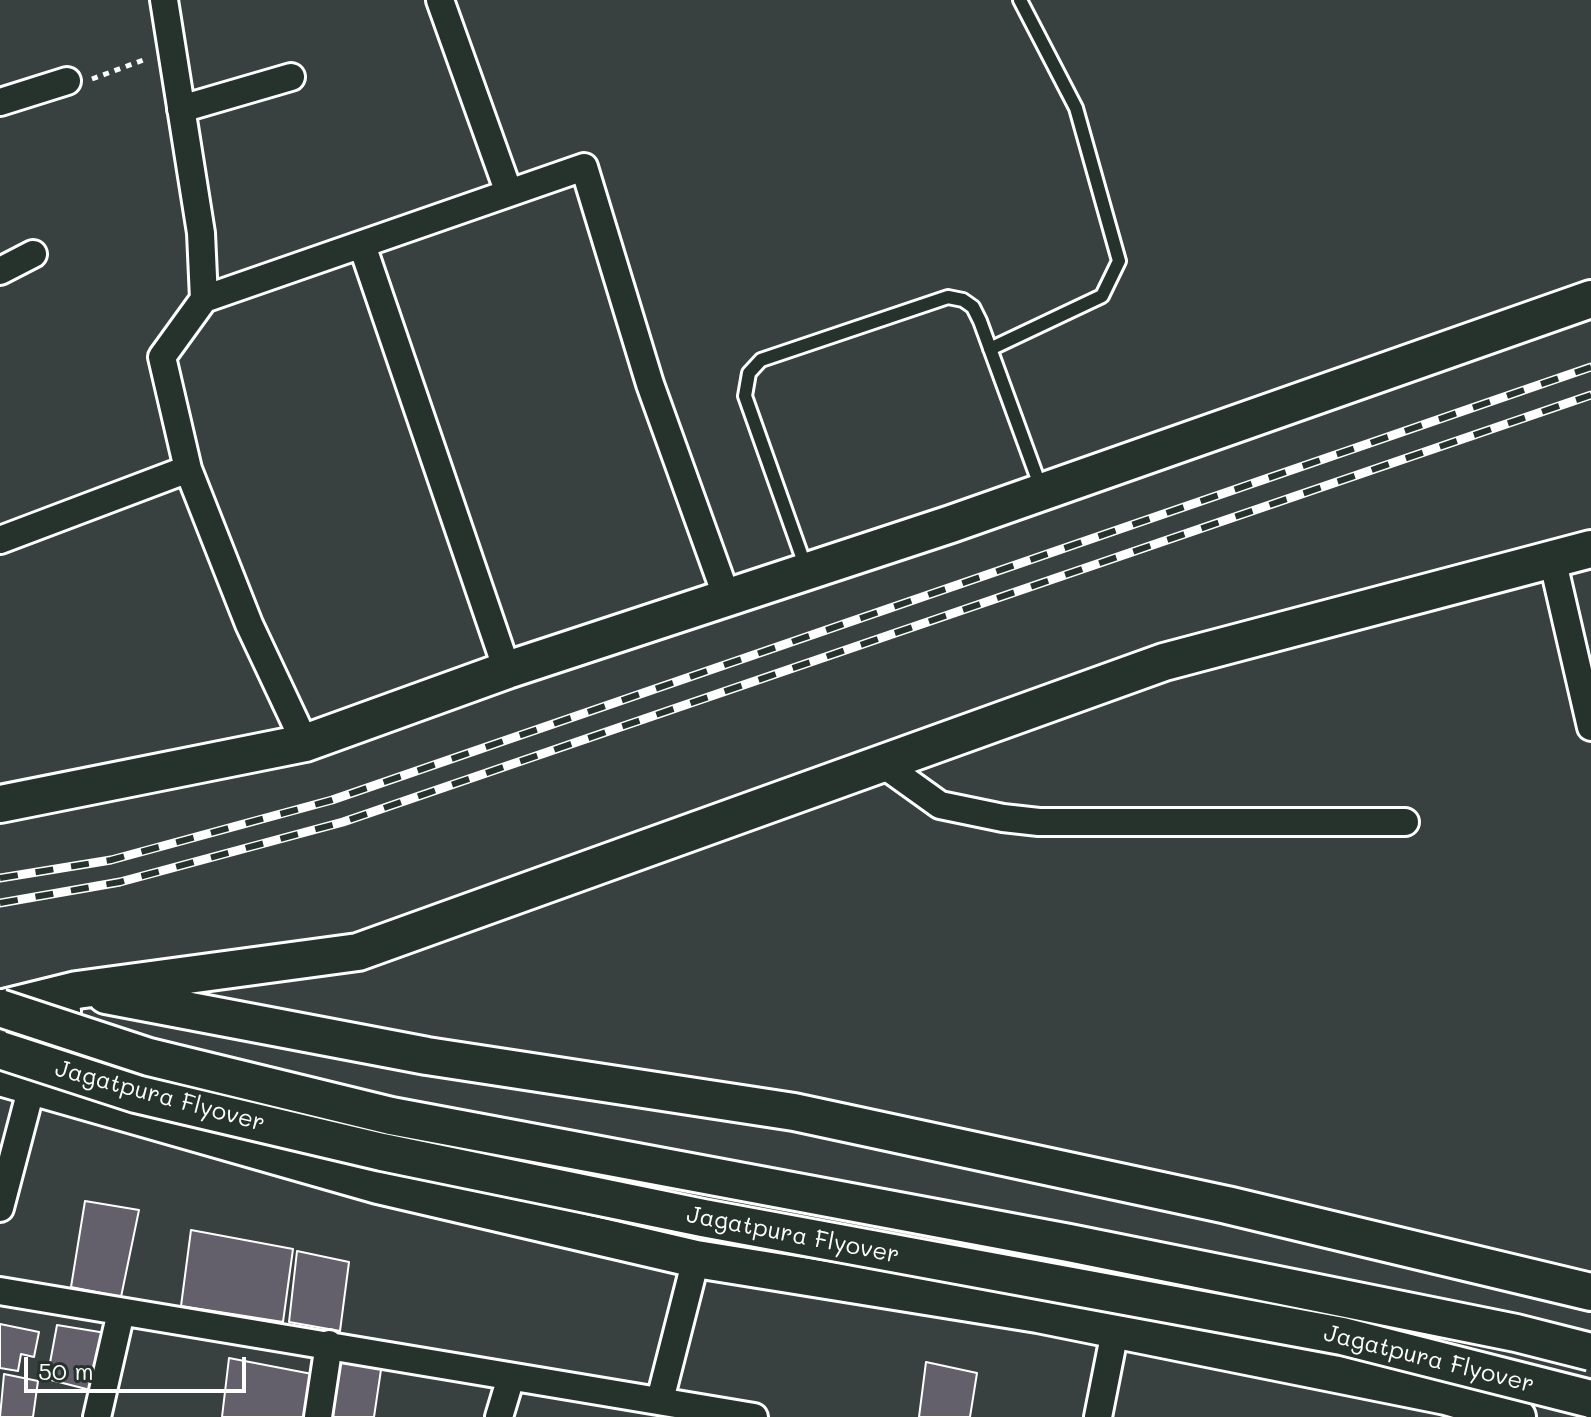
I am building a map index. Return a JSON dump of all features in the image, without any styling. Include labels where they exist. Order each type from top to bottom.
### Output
[{"type":"main road","points":[[0,804],[305,743],[507,670],[1042,491],[1591,299]]},
{"type":"main road","points":[[0,1008],[77,990],[358,952],[1164,662],[1591,549]]},
{"type":"main road","points":[[77,990],[427,1056],[794,1112],[1227,1205],[1591,1292]]},
{"type":"main road","name":"Jagatpura Flyover","points":[[0,1008],[149,1057],[391,1116],[1069,1243],[1516,1333],[1591,1352]]},
{"type":"main road","name":"Jagatpura Flyover","points":[[0,1050],[136,1094],[382,1152],[703,1218],[1342,1336],[1591,1399]]},
{"type":"main road","points":[[16,1081],[378,1185],[696,1259],[1038,1314],[1446,1396],[1517,1417]]},
{"type":"street","points":[[164,0],[201,233],[204,299]]},
{"type":"street","points":[[440,0],[509,193]]},
{"type":"street","points":[[181,109],[291,77]]},
{"type":"street","points":[[0,102],[67,81]]},
{"type":"street","points":[[305,743],[249,624],[188,469],[162,357],[204,299],[277,271],[362,245],[584,167],[650,384],[727,598]]},
{"type":"street","points":[[362,245],[507,670]]},
{"type":"street","points":[[0,271],[33,254]]},
{"type":"street","points":[[0,540],[188,469]]},
{"type":"street","points":[[1552,558],[1591,727]]},
{"type":"street","points":[[880,762],[940,805],[1003,818],[1039,822],[1405,822]]},
{"type":"street","points":[[0,1208],[16,1081],[77,990]]},
{"type":"street","points":[[660,1400],[696,1259]]},
{"type":"street","points":[[0,1291],[754,1417]]},
{"type":"street","points":[[97,1417],[121,1312]]},
{"type":"street","points":[[1098,1417],[1115,1331]]},
{"type":"street","points":[[318,1417],[329,1344]]},
{"type":"street","points":[[499,1417],[511,1377]]},
{"type":"lane","points":[[990,349],[1102,296],[1119,261],[1076,108],[1020,0]]},
{"type":"lane","points":[[807,571],[745,396],[749,373],[761,360],[948,297],[973,307],[1042,491]]},
{"type":"path","points":[[67,81],[95,79],[173,52]]},
{"type":"building","points":[[85,1201],[139,1210],[121,1297],[71,1287]]},
{"type":"building","points":[[191,1230],[293,1249],[283,1322],[181,1306]]},
{"type":"building","points":[[297,1251],[349,1262],[340,1331],[289,1322]]},
{"type":"building","points":[[0,1324],[39,1332],[34,1357],[21,1354],[18,1371],[0,1368]]},
{"type":"building","points":[[57,1325],[112,1334],[98,1392],[47,1379]]},
{"type":"building","points":[[339,1357],[382,1363],[374,1417],[333,1417]]},
{"type":"building","points":[[229,1358],[312,1374],[307,1417],[222,1417]]},
{"type":"building","points":[[926,1362],[977,1373],[970,1417],[919,1417]]},
{"type":"building","points":[[4,1374],[38,1381],[33,1417],[0,1417]]},
{"type":"railway","points":[[0,878],[111,860],[332,800],[1591,367]]},
{"type":"railway","points":[[0,903],[120,882],[343,822],[1591,395]]}]
